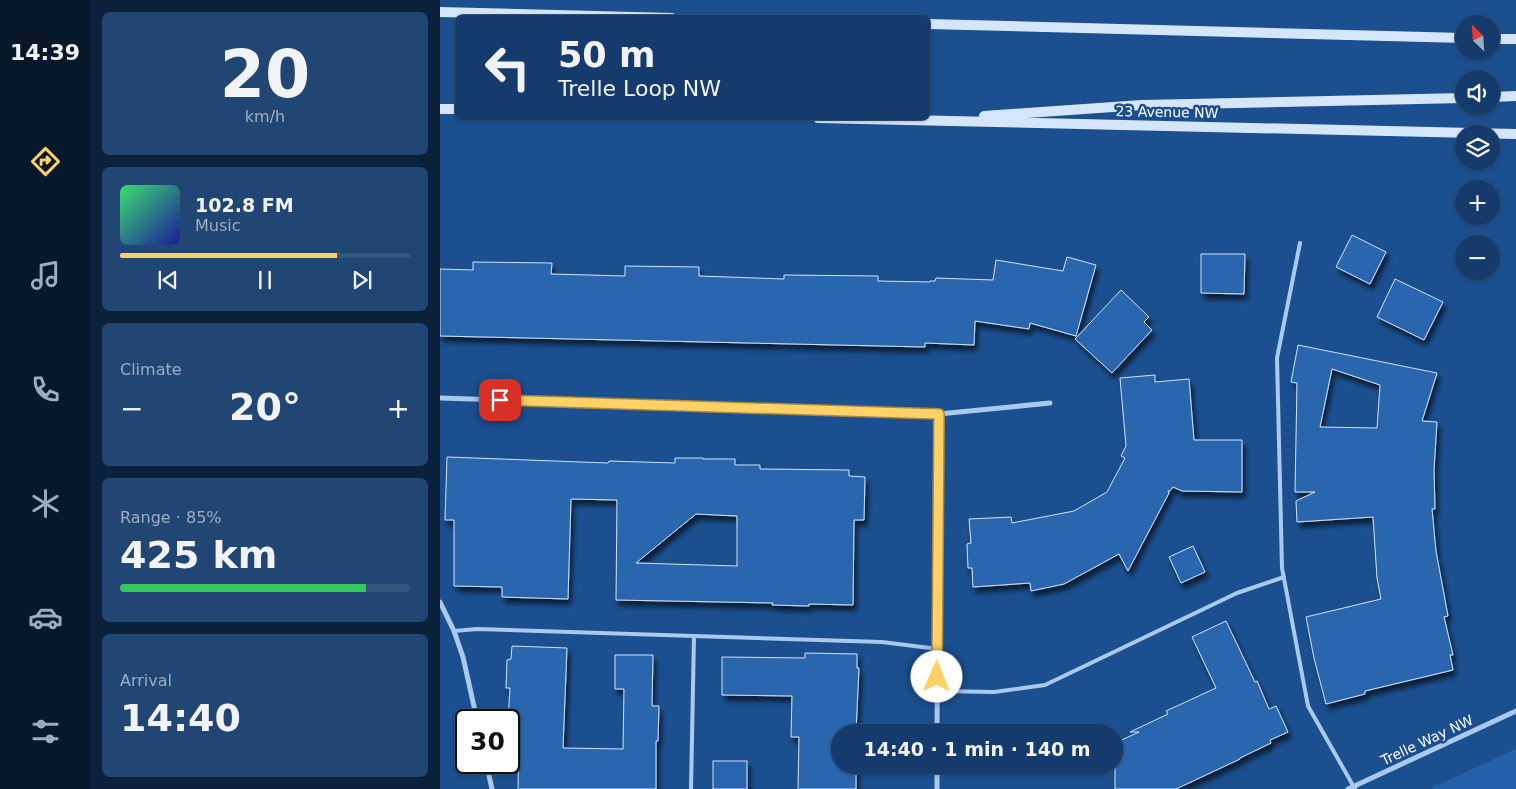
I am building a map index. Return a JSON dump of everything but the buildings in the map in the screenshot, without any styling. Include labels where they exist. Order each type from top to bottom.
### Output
[{"type":"main road","points":[[440,12],[556,15]]},
{"type":"main road","points":[[930,24],[1455,38]]},
{"type":"main road","points":[[1500,38],[1516,39]]},
{"type":"main road","points":[[1500,97],[1516,96]]},
{"type":"main road","points":[[930,120],[1142,105],[1455,98]]},
{"type":"main road","points":[[440,109],[455,109]]},
{"type":"main road","name":"23 Avenue NW","points":[[923,120],[1516,134]]},
{"type":"street","points":[[440,398],[939,414],[1050,402]]},
{"type":"street","points":[[937,724],[939,414]]},
{"type":"street","points":[[440,602],[464,658],[475,709]]},
{"type":"street","name":"Trelle Way NW","points":[[1352,788],[1516,711]]},
{"type":"street","points":[[489,774],[492,789]]},
{"type":"street","points":[[937,774],[937,789]]},
{"type":"lane","points":[[1300,243],[1277,358],[1282,568],[1308,706],[1352,788]]},
{"type":"lane","points":[[937,691],[994,692],[1046,684],[1237,594],[1284,577]]},
{"type":"lane","points":[[454,631],[476,630],[882,642],[938,649]]},
{"type":"lane","points":[[691,789],[694,636]]},
{"type":"shaded area","points":[[1516,749],[1516,789],[1429,789]]},
{"type":"route","points":[[500,400],[939,414],[937,677]]}]
